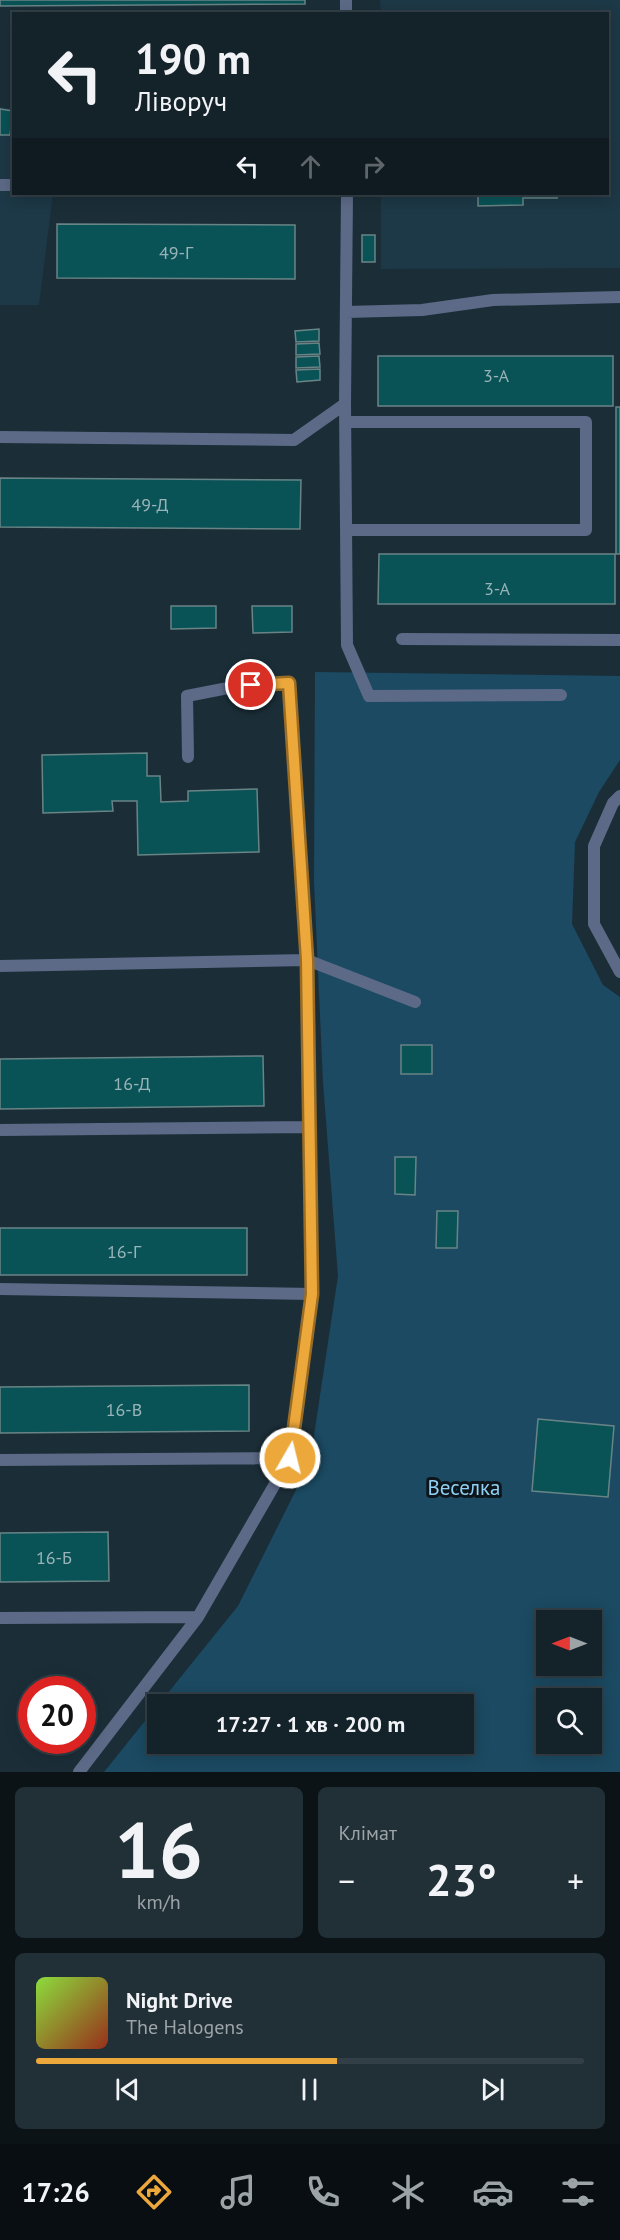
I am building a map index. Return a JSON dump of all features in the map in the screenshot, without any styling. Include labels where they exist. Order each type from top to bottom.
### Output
[{"type":"lane","points":[[347,195],[345,404],[347,645],[369,696],[561,695]]},
{"type":"lane","points":[[346,312],[422,310],[492,300],[620,297]]},
{"type":"lane","points":[[0,437],[294,440],[345,404]]},
{"type":"lane","points":[[346,422],[586,422],[586,530],[346,530]]},
{"type":"lane","points":[[402,639],[620,640]]},
{"type":"lane","points":[[79,1772],[198,1617],[290,1458],[312,1294],[307,960],[289,683],[233,687],[187,696],[189,757]]},
{"type":"lane","points":[[620,796],[614,803],[594,846],[594,924],[620,972]]},
{"type":"lane","points":[[0,966],[307,960],[415,1002]]},
{"type":"lane","points":[[0,1130],[309,1127]]},
{"type":"lane","points":[[0,1289],[312,1294]]},
{"type":"lane","points":[[0,1460],[290,1458]]},
{"type":"lane","points":[[0,1618],[198,1617]]},
{"type":"shaded area","points":[[380,0],[620,0],[620,268],[381,269],[381,195],[609,195],[609,12],[381,12]]},
{"type":"shaded area","points":[[0,107],[12,109],[12,195],[53,195],[39,305],[0,305]]},
{"type":"green space","name":"Веселка","points":[[315,672],[620,676],[620,760],[599,792],[575,842],[572,924],[603,985],[620,997],[620,1772],[104,1772],[147,1718],[147,1754],[474,1754],[474,1694],[167,1694],[238,1606],[310,1462],[338,1276],[323,1082],[314,882]]},
{"type":"building","points":[[0,0],[305,0],[305,4],[0,6]]},
{"type":"building","points":[[0,109],[12,111],[10,135],[0,135]]},
{"type":"building","points":[[478,195],[557,195],[557,198],[523,198],[523,205],[478,206]]},
{"type":"building","points":[[57,224],[295,225],[295,279],[57,278]]},
{"type":"building","points":[[362,235],[375,235],[375,262],[362,262]]},
{"type":"building","points":[[319,329],[319,341],[296,342],[295,331]]},
{"type":"building","points":[[319,343],[320,354],[296,355],[296,344]]},
{"type":"building","points":[[319,356],[320,367],[296,368],[296,357]]},
{"type":"building","points":[[378,356],[613,356],[613,406],[378,406]]},
{"type":"building","points":[[320,369],[320,380],[297,382],[296,370]]},
{"type":"building","points":[[616,407],[620,407],[620,554],[616,554]]},
{"type":"building","points":[[616,407],[620,407],[620,554],[616,554]]},
{"type":"building","points":[[0,478],[301,480],[300,529],[0,527]]},
{"type":"building","points":[[379,554],[615,554],[615,604],[378,604]]},
{"type":"building","points":[[379,554],[615,554],[615,604],[378,604]]},
{"type":"building","points":[[171,606],[216,606],[216,628],[171,629]]},
{"type":"building","points":[[252,606],[292,606],[292,632],[253,633]]},
{"type":"building","points":[[147,753],[147,776],[160,776],[161,802],[188,801],[188,791],[257,789],[259,852],[138,855],[137,801],[112,801],[113,811],[43,813],[42,755]]},
{"type":"building","points":[[401,1045],[432,1045],[432,1074],[401,1074]]},
{"type":"building","points":[[263,1056],[264,1106],[0,1109],[0,1059]]},
{"type":"building","points":[[395,1157],[416,1157],[415,1195],[395,1194]]},
{"type":"building","points":[[437,1211],[458,1211],[457,1248],[436,1248]]},
{"type":"building","points":[[0,1228],[247,1228],[247,1275],[0,1275]]},
{"type":"building","points":[[249,1385],[249,1431],[0,1433],[0,1387]]},
{"type":"building","points":[[538,1419],[614,1426],[608,1497],[532,1491]]},
{"type":"building","points":[[108,1532],[109,1581],[0,1582],[0,1533]]},
{"type":"route","points":[[251,685],[289,683],[307,960],[312,1294],[290,1458]]}]
